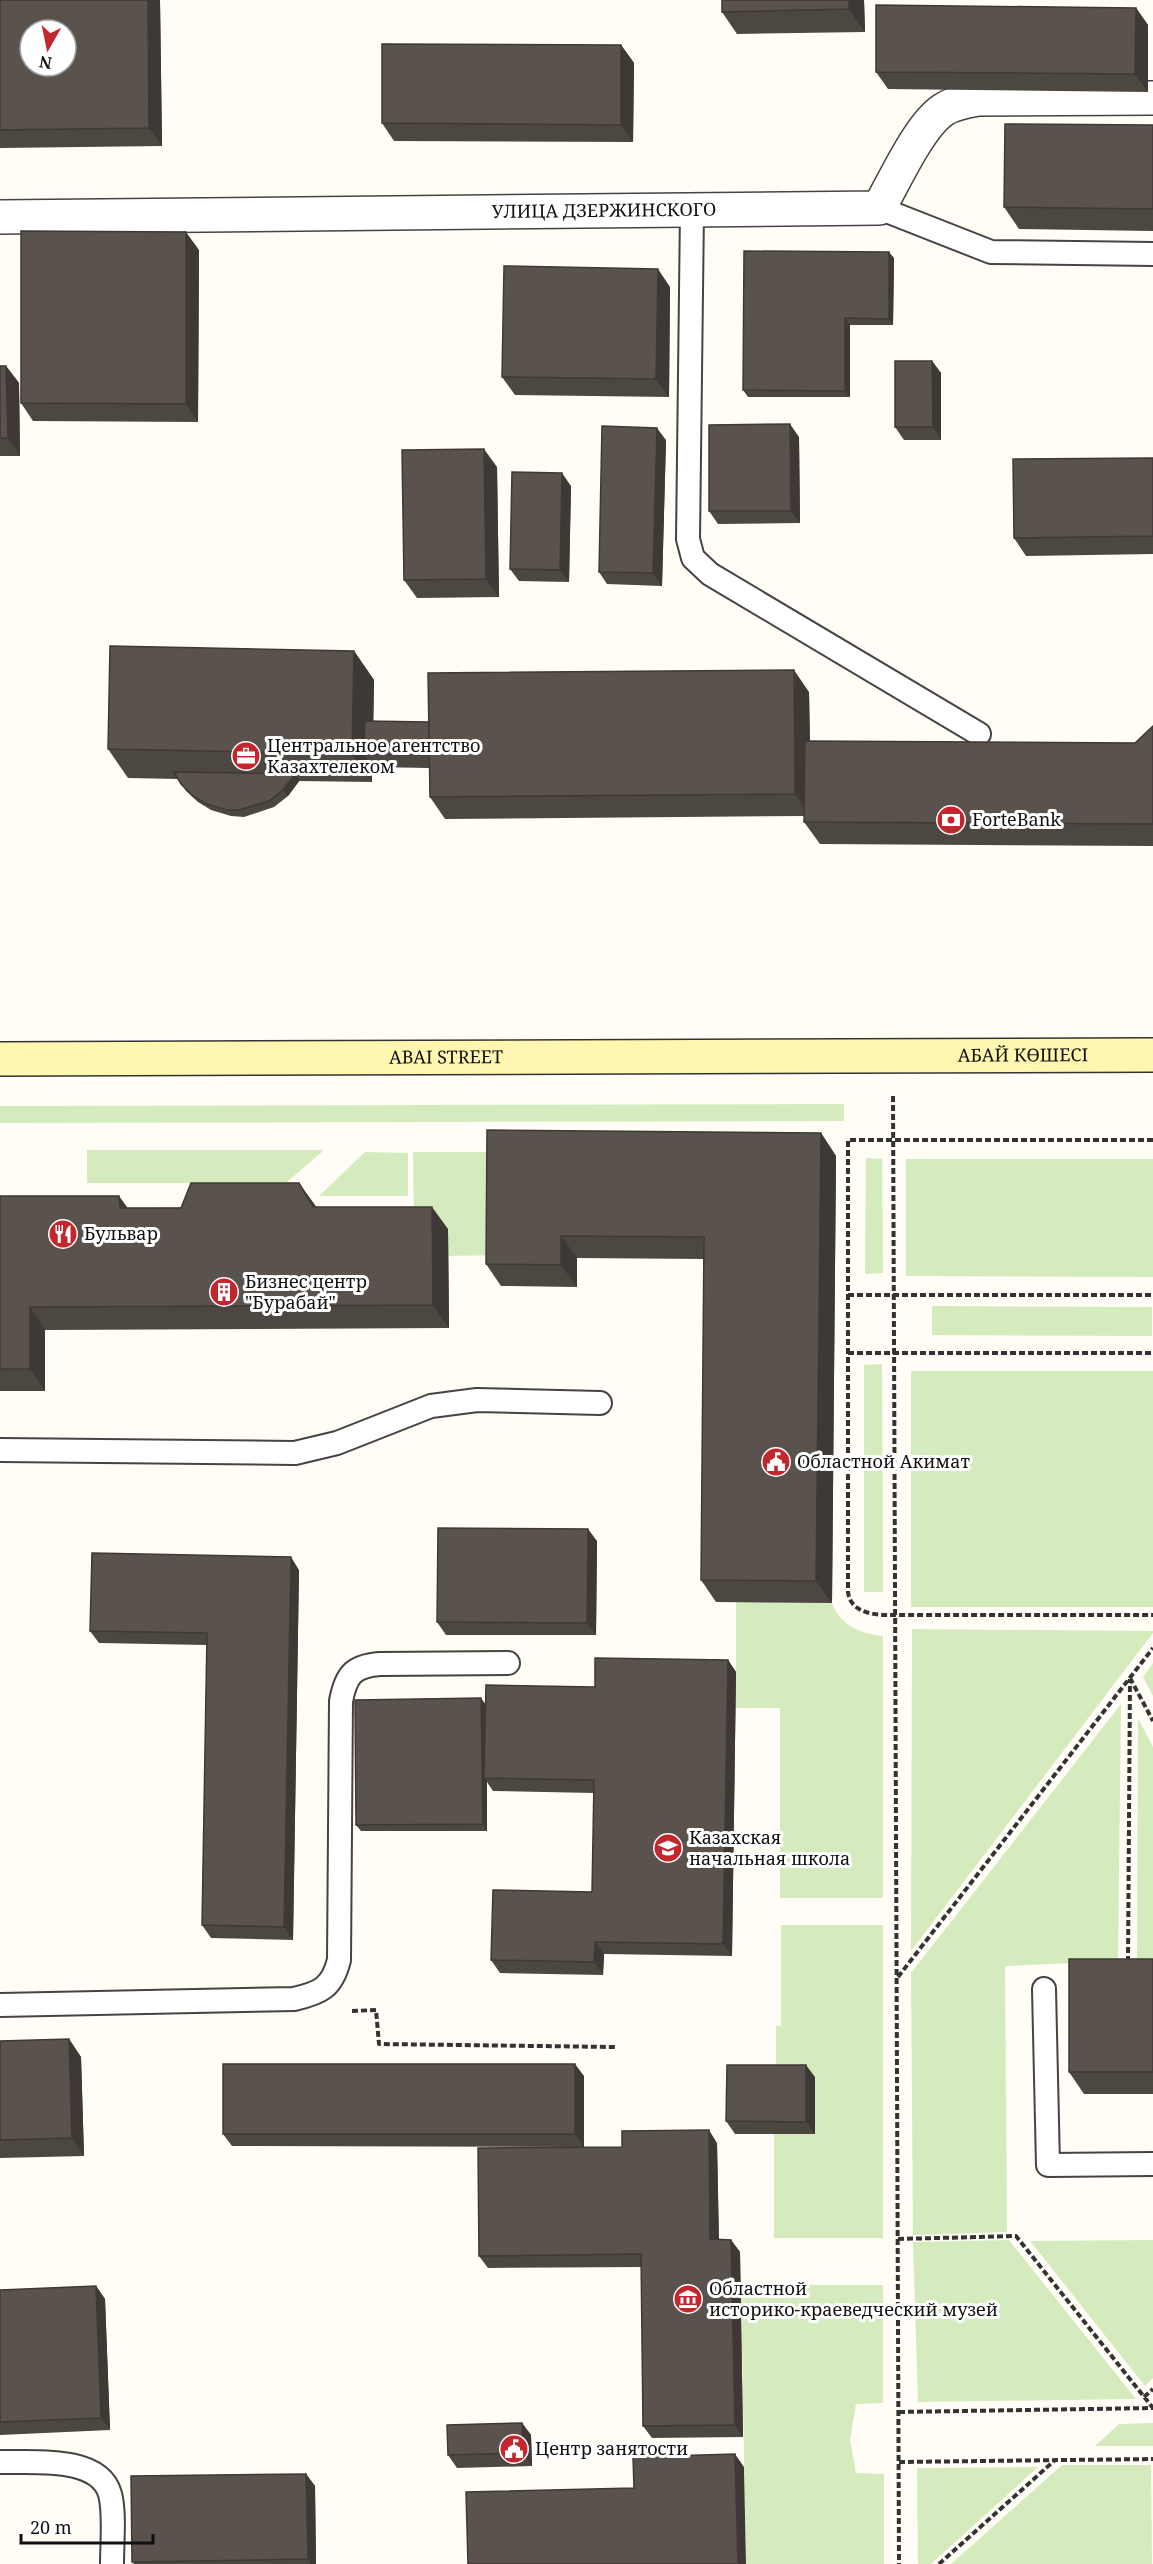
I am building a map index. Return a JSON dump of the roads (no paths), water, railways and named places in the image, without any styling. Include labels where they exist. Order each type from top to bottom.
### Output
[{"type":"street","points":[[879,208],[931,121],[943,110],[960,102],[978,99],[1153,98]]},
{"type":"street","name":"УЛИЦА ДЗЕРЖИНСКОГО","points":[[0,217],[879,208]]},
{"type":"street","name":"АБАЙ КӨШЕСІ","points":[[892,1056],[1153,1055]]},
{"type":"street","name":"ABAI STREET","points":[[0,1059],[892,1056]]},
{"type":"lane","points":[[879,208],[991,252],[1153,254]]},
{"type":"lane","points":[[692,210],[688,539],[693,558],[710,574],[748,598],[979,734]]},
{"type":"lane","points":[[0,1450],[295,1453],[337,1443],[431,1406],[477,1400],[600,1403]]},
{"type":"lane","points":[[0,2005],[294,1999],[312,1995],[327,1987],[335,1975],[339,1960],[341,1701],[344,1686],[351,1674],[363,1665],[508,1663]]},
{"type":"lane","points":[[1044,1989],[1048,2164],[1153,2164]]},
{"type":"lane","points":[[0,2462],[66,2465],[95,2473],[105,2483],[110,2495],[112,2564]]},
{"type":"place","name":"Центральное агентство Казахтелеком","points":[[246,756]]},
{"type":"place","name":"ForteBank","points":[[951,820]]},
{"type":"place","name":"Бульвар","points":[[63,1234]]},
{"type":"place","name":"Бизнес центр \"Бурабай\"","points":[[224,1292]]},
{"type":"place","name":"Областной Акимат","points":[[776,1462]]},
{"type":"place","name":"Казахская начальная школа","points":[[668,1848]]},
{"type":"place","name":"Областной историко-краеведческий музей","points":[[688,2299]]},
{"type":"place","name":"Центр занятости","points":[[514,2449]]}]
